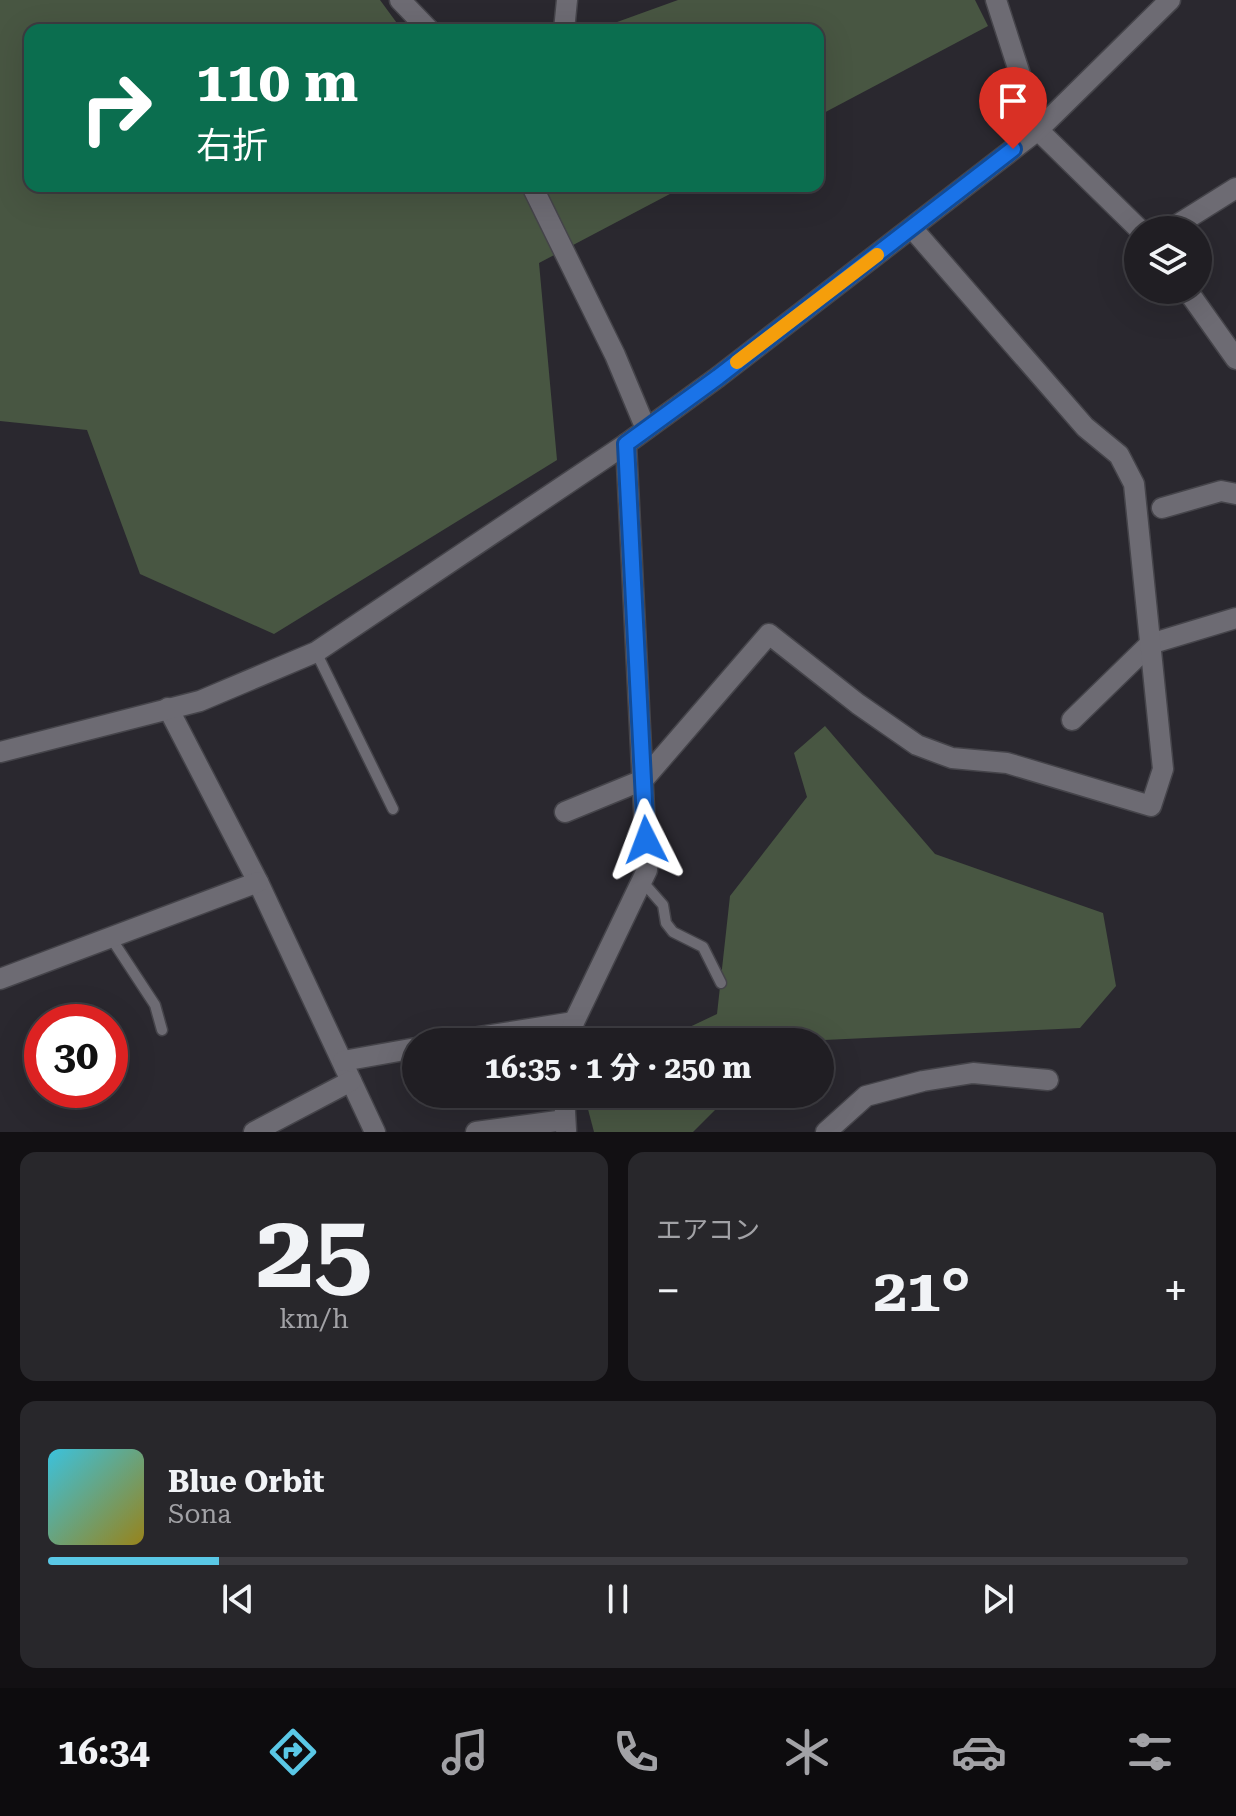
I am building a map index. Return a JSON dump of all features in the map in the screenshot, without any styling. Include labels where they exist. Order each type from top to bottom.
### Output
[{"type":"street","points":[[400,0],[423,24]]},
{"type":"street","points":[[565,24],[567,0]]},
{"type":"street","points":[[996,0],[1038,130],[1126,216]]},
{"type":"street","points":[[0,752],[200,701],[316,652],[626,444],[912,228],[1038,130],[1170,0]]},
{"type":"street","points":[[1191,216],[1236,188]]},
{"type":"street","points":[[536,192],[615,355],[646,429]]},
{"type":"street","points":[[565,812],[643,780],[769,634],[858,704],[917,745],[952,758],[1007,763],[1151,806],[1163,769],[1134,484],[1119,455],[1085,427],[912,228]]},
{"type":"street","points":[[1197,304],[1236,359]]},
{"type":"street","points":[[573,1028],[647,870],[626,444]]},
{"type":"street","points":[[1162,508],[1221,491],[1236,494]]},
{"type":"street","points":[[1072,720],[1150,644],[1236,618]]},
{"type":"street","points":[[168,708],[258,882],[375,1132]]},
{"type":"street","points":[[0,979],[258,882]]},
{"type":"street","points":[[343,1061],[402,1050]]},
{"type":"street","points":[[826,1132],[866,1096],[923,1081],[973,1073],[1048,1080]]},
{"type":"street","points":[[254,1132],[351,1081]]},
{"type":"street","points":[[476,1132],[566,1126]]},
{"type":"lane","points":[[316,652],[393,809]]},
{"type":"lane","points":[[642,881],[663,905],[666,923],[673,932],[703,947],[721,983]]},
{"type":"lane","points":[[111,938],[155,1005],[162,1030]]},
{"type":"green space","points":[[0,0],[380,0],[398,24],[24,24],[24,192],[674,192],[539,263],[557,460],[274,634],[140,574],[87,430],[0,421]]},
{"type":"green space","points":[[678,0],[975,0],[988,26],[824,113],[824,24],[612,24]]},
{"type":"green space","points":[[825,726],[935,854],[1103,913],[1116,986],[1080,1028],[834,1040],[834,1028],[688,1028],[717,1014],[730,896],[807,797],[794,753]]},
{"type":"green space","points":[[588,1108],[717,1108],[693,1132],[594,1132]]},
{"type":"slow traffic","points":[[737,362],[877,255]]},
{"type":"route","points":[[646,840],[626,444],[718,377],[1013,149]]}]
